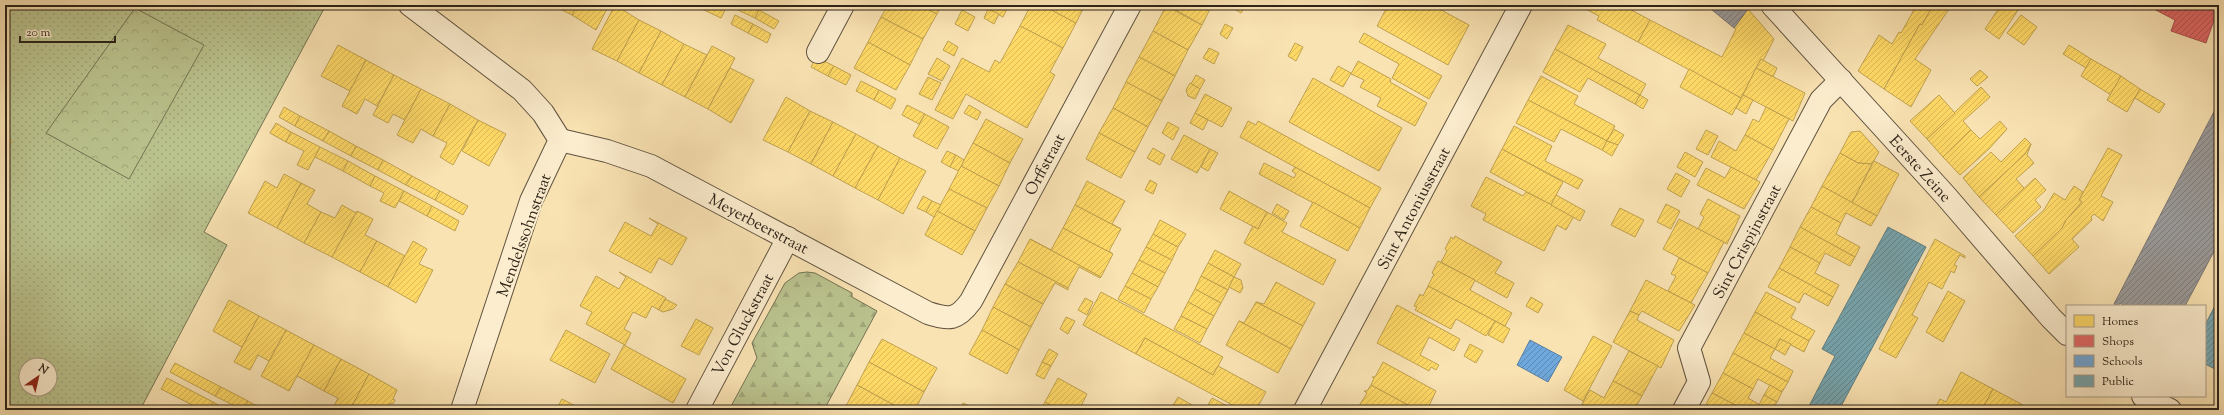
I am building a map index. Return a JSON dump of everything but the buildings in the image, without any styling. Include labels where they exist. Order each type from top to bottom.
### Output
[{"type":"street","points":[[410,5],[522,90],[543,113],[560,140]]},
{"type":"street","points":[[818,52],[843,5]]},
{"type":"street","name":"Orffstraat","points":[[953,317],[963,312],[971,301],[1130,5]]},
{"type":"street","name":"Sint Antoniusstraat","points":[[1305,410],[1521,5]]},
{"type":"street","name":"Eerste Zeine","points":[[1772,5],[1945,194],[2051,318],[2066,333]]},
{"type":"street","name":"Sint Crispijnstraat","points":[[1684,410],[1698,382],[1689,348],[1821,100],[1841,80]]},
{"type":"street","name":"Meyerbeerstraat","points":[[560,140],[607,151],[651,166],[928,313],[945,318],[953,317]]},
{"type":"street","name":"Mendelssohnstraat","points":[[462,410],[531,201],[560,140]]},
{"type":"street","name":"Von Gluckstraat","points":[[697,410],[788,238]]},
{"type":"street","points":[[2146,402],[2170,410]]},
{"type":"green space","points":[[5,5],[326,5],[204,232],[227,245],[140,410],[5,410]]},
{"type":"green space","points":[[135,8],[204,45],[129,179],[46,133]]},
{"type":"green space","points":[[799,273],[815,273],[852,293],[852,297],[877,311],[824,410],[729,410],[757,358],[752,343],[785,283]]}]
